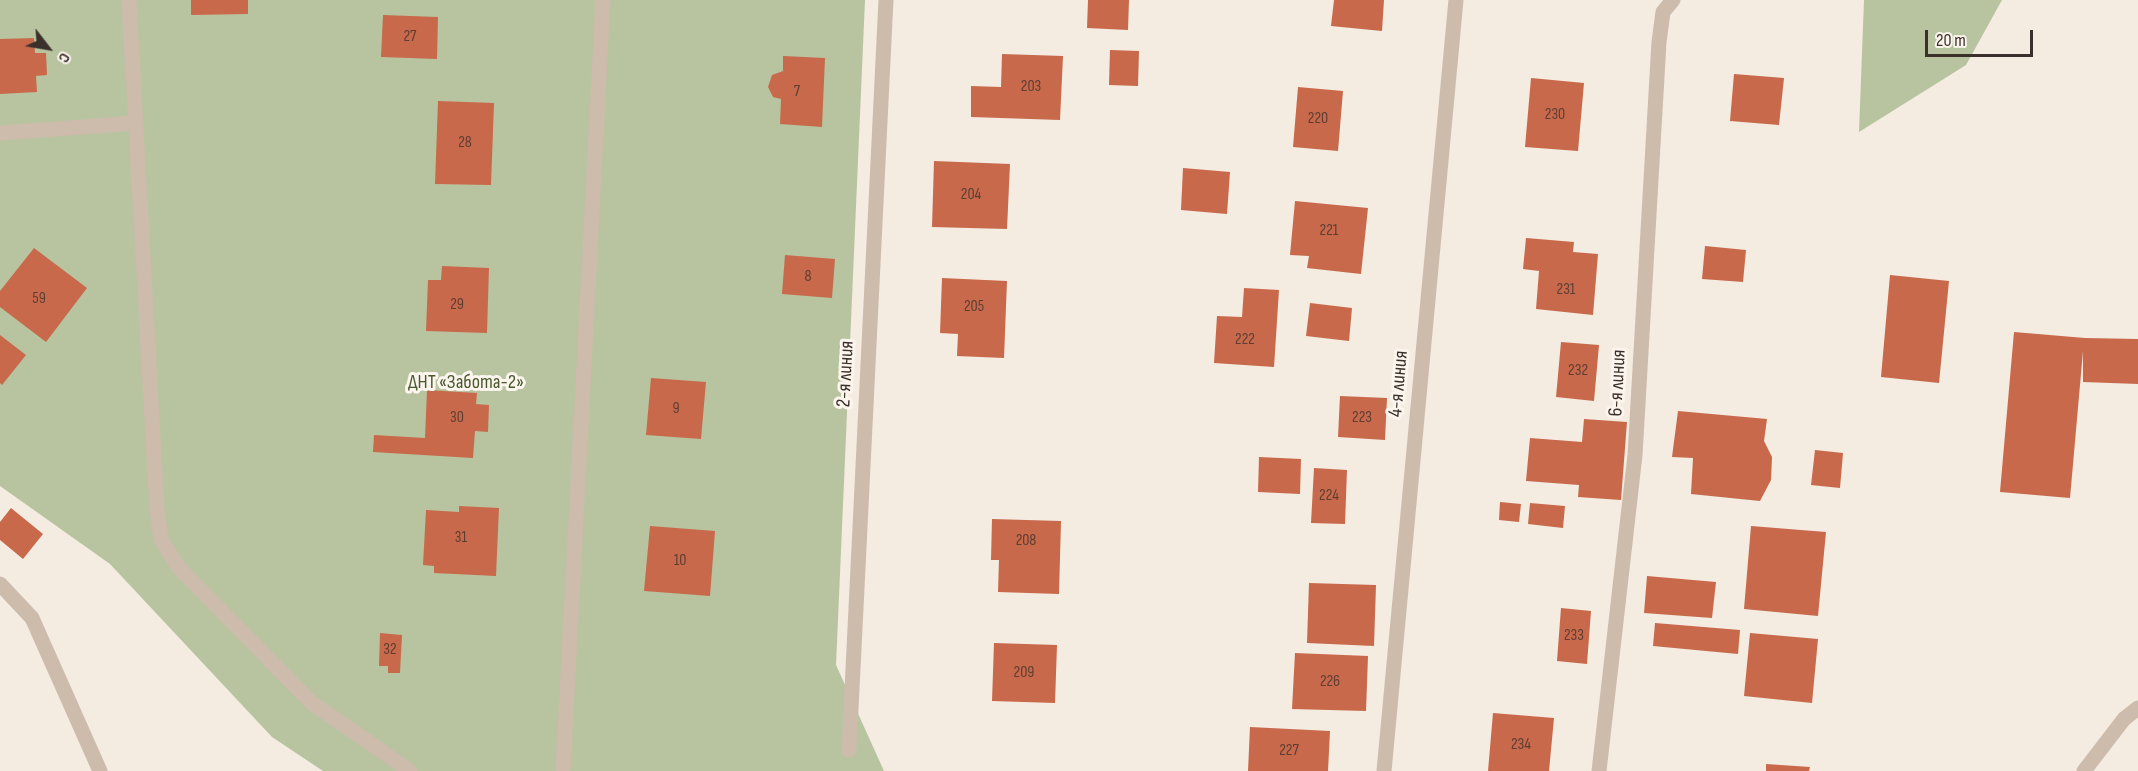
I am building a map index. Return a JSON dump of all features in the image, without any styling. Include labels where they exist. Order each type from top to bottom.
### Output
[{"type":"street","points":[[129,0],[157,509],[161,539],[179,568],[312,704],[410,771]]},
{"type":"street","points":[[563,771],[603,0]]},
{"type":"street","name":"2-я линия","points":[[849,750],[886,0]]},
{"type":"street","name":"4-я линия","points":[[1384,771],[1456,0]]},
{"type":"street","name":"6-я линия","points":[[1599,771],[1635,455],[1659,42],[1663,12],[1674,0]]},
{"type":"street","points":[[0,133],[136,123]]},
{"type":"street","points":[[0,584],[32,618],[100,771]]},
{"type":"street","points":[[2084,771],[2124,720],[2138,708]]},
{"type":"green space","name":"ДНТ «Забота-2»","points":[[0,0],[865,0],[836,665],[884,771],[323,771],[272,737],[110,564],[0,486]]},
{"type":"green space","points":[[1864,0],[2002,0],[1966,65],[1859,132]]},
{"type":"building","points":[[191,0],[248,0],[248,14],[191,15]]},
{"type":"building","points":[[1088,0],[1129,0],[1128,30],[1087,28]]},
{"type":"building","points":[[1334,0],[1384,0],[1382,31],[1331,26]]},
{"type":"building","points":[[383,15],[438,17],[437,59],[381,57]]},
{"type":"building","points":[[34,38],[35,53],[46,53],[47,75],[36,76],[37,92],[0,94],[0,39]]},
{"type":"building","points":[[1110,50],[1139,51],[1138,86],[1109,85]]},
{"type":"building","points":[[1002,54],[1063,56],[1060,120],[971,117],[971,86],[1001,87]]},
{"type":"building","points":[[783,56],[825,58],[822,127],[780,124],[781,99],[773,97],[768,87],[772,75],[783,71]]},
{"type":"building","points":[[1734,74],[1784,78],[1779,125],[1730,121]]},
{"type":"building","points":[[1531,78],[1584,83],[1578,151],[1525,147]]},
{"type":"building","points":[[1298,87],[1343,91],[1338,151],[1293,147]]},
{"type":"building","points":[[438,101],[494,103],[491,185],[435,184]]},
{"type":"building","points":[[934,161],[1010,164],[1007,229],[932,227]]},
{"type":"building","points":[[1183,168],[1230,172],[1227,214],[1181,210]]},
{"type":"building","points":[[1295,201],[1368,208],[1361,274],[1307,268],[1309,256],[1290,255]]},
{"type":"building","points":[[1526,238],[1574,242],[1573,252],[1598,254],[1593,315],[1536,309],[1539,271],[1523,269]]},
{"type":"building","points":[[1705,246],[1746,250],[1743,282],[1702,279]]},
{"type":"building","points":[[34,248],[87,288],[46,342],[0,307],[0,291]]},
{"type":"building","points":[[785,255],[835,259],[832,298],[782,294]]},
{"type":"building","points":[[442,266],[489,268],[487,333],[426,331],[428,280],[441,280]]},
{"type":"building","points":[[1890,275],[1949,281],[1939,383],[1881,377]]},
{"type":"building","points":[[942,278],[1007,281],[1004,358],[957,356],[958,334],[940,333]]},
{"type":"building","points":[[1244,288],[1279,290],[1274,367],[1214,363],[1217,316],[1242,317]]},
{"type":"building","points":[[1310,303],[1352,308],[1349,341],[1306,336]]},
{"type":"building","points":[[2014,332],[2085,338],[2138,339],[2138,384],[2083,382],[2083,351],[2070,498],[2000,492]]},
{"type":"building","points":[[0,335],[26,355],[2,385],[0,383]]},
{"type":"building","points":[[1561,342],[1599,345],[1594,401],[1556,397]]},
{"type":"building","points":[[651,378],[706,382],[701,439],[646,435]]},
{"type":"building","points":[[427,390],[477,393],[476,404],[489,405],[488,432],[475,431],[473,458],[373,452],[374,435],[425,438]]},
{"type":"building","points":[[1340,396],[1387,398],[1385,440],[1338,437]]},
{"type":"building","points":[[1678,411],[1767,419],[1764,441],[1772,457],[1771,480],[1760,501],[1691,494],[1693,458],[1672,457]]},
{"type":"building","points":[[1584,419],[1627,422],[1621,500],[1578,497],[1579,485],[1526,481],[1530,438],[1582,442]]},
{"type":"building","points":[[1815,450],[1843,453],[1840,488],[1811,485]]},
{"type":"building","points":[[1259,457],[1301,459],[1300,494],[1258,492]]},
{"type":"building","points":[[1314,468],[1347,470],[1345,524],[1311,523]]},
{"type":"building","points":[[1500,502],[1521,504],[1519,522],[1499,520]]},
{"type":"building","points":[[1530,503],[1565,506],[1563,528],[1528,524]]},
{"type":"building","points":[[459,506],[499,508],[496,576],[434,573],[434,566],[423,565],[426,510],[459,512]]},
{"type":"building","points":[[11,508],[43,534],[23,559],[0,540],[0,522]]},
{"type":"building","points":[[992,519],[1061,521],[1059,594],[998,592],[999,560],[991,560]]},
{"type":"building","points":[[650,526],[715,531],[710,596],[644,591]]},
{"type":"building","points":[[1751,526],[1826,532],[1818,616],[1744,609]]},
{"type":"building","points":[[1647,576],[1716,582],[1712,618],[1644,613]]},
{"type":"building","points":[[1309,583],[1376,585],[1374,646],[1307,643]]},
{"type":"building","points":[[1561,608],[1591,611],[1587,664],[1557,661]]},
{"type":"building","points":[[1655,623],[1740,630],[1738,654],[1653,646]]},
{"type":"building","points":[[380,633],[402,635],[400,673],[388,673],[388,666],[379,666]]},
{"type":"building","points":[[1750,633],[1818,639],[1812,703],[1744,696]]},
{"type":"building","points":[[994,643],[1057,645],[1055,703],[992,701]]},
{"type":"building","points":[[1295,653],[1368,656],[1366,711],[1292,709]]},
{"type":"building","points":[[1493,713],[1554,718],[1549,771],[1488,771]]},
{"type":"building","points":[[1250,727],[1330,731],[1328,771],[1248,771]]},
{"type":"building","points":[[1766,764],[1810,767],[1809,771],[1766,771]]}]
